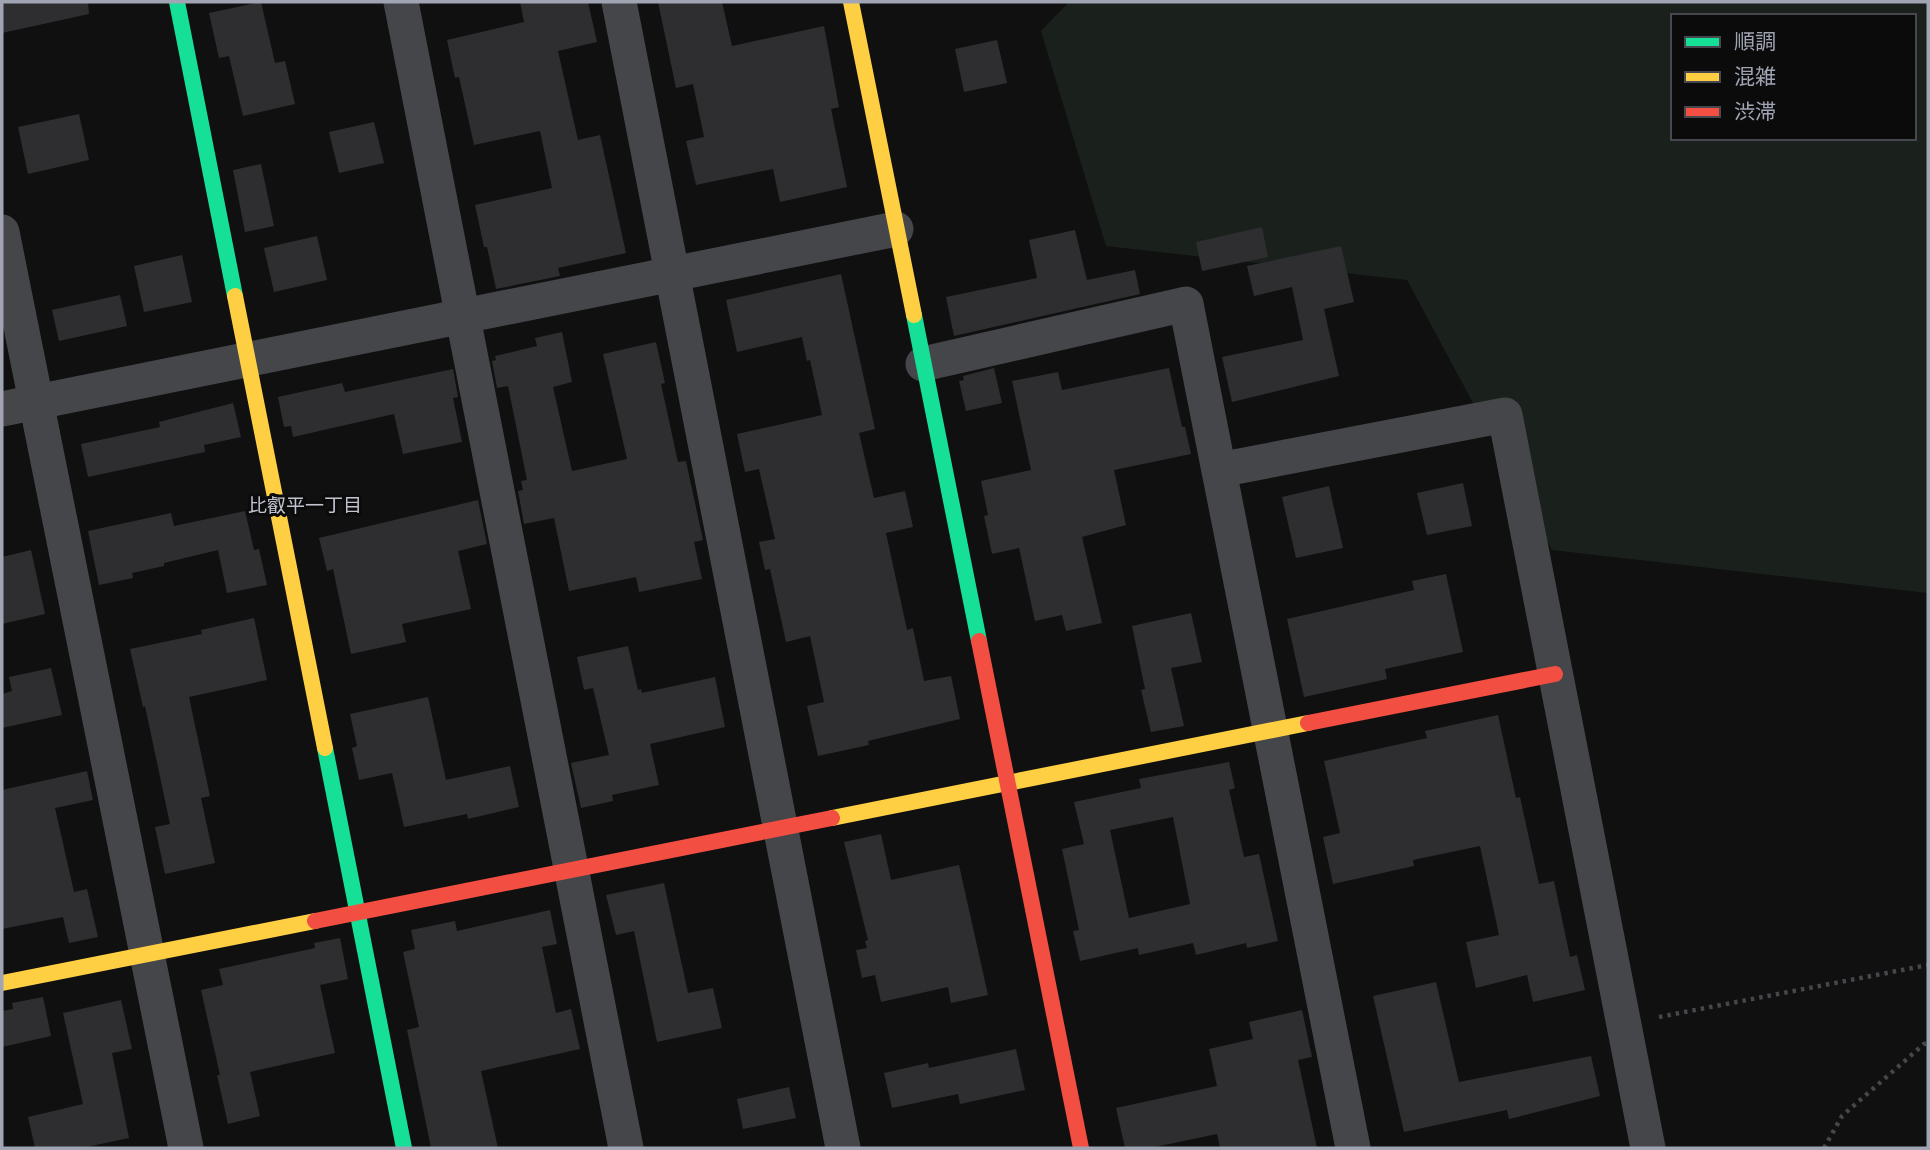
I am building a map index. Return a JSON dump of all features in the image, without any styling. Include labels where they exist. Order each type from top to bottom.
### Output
[{"type":"street","points":[[177,2],[404,1148]]},
{"type":"street","points":[[401,2],[626,1148]]},
{"type":"street","points":[[619,2],[843,1148]]},
{"type":"street","points":[[851,2],[1081,1148]]},
{"type":"street","points":[[2,409],[896,229]]},
{"type":"street","points":[[2,232],[186,1148]]},
{"type":"street","points":[[923,364],[1186,304],[1353,1148]]},
{"type":"street","points":[[1219,470],[1505,415],[1648,1148]]},
{"type":"street","points":[[2,983],[1555,674]]},
{"type":"path","points":[[1624,1024],[1928,965]]},
{"type":"path","points":[[1824,1148],[1842,1116],[1928,1043]]},
{"type":"shaded area","points":[[1069,2],[1928,2],[1928,593],[1552,550],[1407,280],[1106,246],[1041,31]]},
{"type":"building","points":[[2,2],[88,2],[89,14],[2,33]]},
{"type":"building","points":[[261,2],[275,63],[285,61],[295,104],[243,116],[229,56],[219,58],[209,13]]},
{"type":"building","points":[[520,2],[588,2],[597,42],[558,51],[578,140],[600,135],[626,253],[558,268],[560,276],[496,289],[475,205],[552,188],[540,131],[474,145],[459,77],[455,78],[447,40],[524,22]]},
{"type":"building","points":[[658,2],[722,2],[732,46],[824,26],[839,107],[831,109],[847,187],[780,202],[773,169],[696,185],[686,141],[704,137],[693,84],[676,88]]},
{"type":"building","points":[[997,40],[1007,83],[964,92],[955,49]]},
{"type":"building","points":[[79,114],[89,160],[28,174],[18,127]]},
{"type":"building","points":[[374,122],[384,163],[339,173],[329,132]]},
{"type":"building","points":[[261,164],[274,226],[245,232],[233,170]]},
{"type":"building","points":[[1262,227],[1268,257],[1202,271],[1196,242]]},
{"type":"building","points":[[1075,230],[1087,280],[1135,270],[1140,294],[954,336],[946,297],[1037,278],[1029,240]]},
{"type":"building","points":[[317,236],[327,280],[274,292],[264,248]]},
{"type":"building","points":[[1341,246],[1354,302],[1324,309],[1339,376],[1232,402],[1222,357],[1303,340],[1292,287],[1254,296],[1247,266]]},
{"type":"building","points":[[182,255],[192,302],[144,312],[134,266]]},
{"type":"building","points":[[841,274],[875,429],[859,433],[874,498],[905,491],[913,527],[886,533],[907,630],[913,628],[924,681],[951,676],[960,719],[868,741],[869,745],[818,756],[807,706],[824,702],[810,636],[786,642],[770,569],[765,570],[759,542],[775,539],[759,469],[745,472],[737,434],[822,415],[802,337],[737,352],[726,300]]},
{"type":"building","points":[[120,295],[127,326],[59,341],[52,310]]},
{"type":"building","points":[[562,332],[572,382],[553,387],[572,471],[627,459],[603,354],[656,342],[665,383],[661,384],[678,462],[686,461],[703,540],[694,542],[702,579],[639,592],[636,577],[569,591],[554,518],[524,524],[518,491],[523,490],[521,481],[527,480],[508,386],[497,388],[492,361],[496,360],[495,356],[537,346],[535,338]]},
{"type":"building","points":[[994,368],[1002,403],[966,411],[959,381],[964,380],[963,376]]},
{"type":"building","points":[[1169,368],[1191,454],[1114,470],[1126,525],[1082,537],[1102,623],[1066,631],[1062,615],[1035,621],[1019,548],[992,554],[984,516],[988,515],[981,481],[1031,470],[1012,381],[1058,372],[1062,390]]},
{"type":"building","points":[[453,369],[458,397],[453,398],[462,442],[403,454],[394,414],[293,437],[291,426],[284,427],[278,397],[342,383],[345,392]]},
{"type":"building","points":[[233,403],[241,437],[204,445],[205,452],[88,477],[81,444],[160,427],[159,422]]},
{"type":"building","points":[[1463,483],[1472,526],[1427,535],[1417,493]]},
{"type":"building","points":[[1329,486],[1343,548],[1296,558],[1282,497]]},
{"type":"building","points":[[478,500],[487,544],[458,551],[471,609],[402,624],[406,642],[351,654],[333,569],[327,571],[319,538]]},
{"type":"building","points":[[245,511],[254,550],[259,549],[267,585],[227,593],[218,550],[132,573],[133,578],[99,585],[88,531],[171,513],[174,526]]},
{"type":"building","points":[[31,550],[45,614],[2,624],[2,557]]},
{"type":"building","points":[[1446,574],[1463,652],[1385,669],[1387,679],[1304,697],[1287,619],[1414,590],[1412,581]]},
{"type":"building","points":[[1191,613],[1202,662],[1171,668],[1184,726],[1151,732],[1141,690],[1145,689],[1132,626]]},
{"type":"building","points":[[254,618],[267,680],[189,697],[210,796],[201,798],[215,863],[165,874],[155,827],[170,824],[130,649],[202,634],[201,630]]},
{"type":"building","points":[[628,646],[638,690],[641,689],[642,693],[715,677],[725,727],[650,744],[659,785],[612,795],[613,801],[581,808],[571,763],[609,755],[593,688],[584,690],[577,657]]},
{"type":"building","points":[[51,668],[62,715],[2,728],[2,694],[12,691],[9,677]]},
{"type":"building","points":[[428,697],[446,780],[510,766],[519,807],[468,819],[467,814],[404,827],[392,773],[359,780],[352,748],[357,746],[350,714]]},
{"type":"building","points":[[1498,715],[1539,884],[1554,881],[1570,957],[1577,955],[1585,990],[1533,1002],[1527,975],[1476,988],[1466,942],[1499,935],[1480,846],[1413,860],[1414,866],[1333,884],[1323,837],[1340,833],[1324,761],[1427,738],[1425,731]]},
{"type":"building","points":[[1229,762],[1235,788],[1229,790],[1244,857],[1259,854],[1278,941],[1247,948],[1246,943],[1196,955],[1193,943],[1139,955],[1138,948],[1080,961],[1073,931],[1079,930],[1062,849],[1084,844],[1074,802],[1141,788],[1139,779]],"holes":[[[1173,817],[1190,904],[1129,918],[1110,830]]]},
{"type":"building","points":[[87,771],[93,800],[55,808],[74,892],[87,889],[98,937],[69,943],[63,917],[2,929],[2,790]]},
{"type":"building","points":[[881,834],[891,880],[959,865],[988,995],[951,1003],[948,987],[881,1002],[875,975],[862,978],[856,950],[867,948],[865,941],[868,940],[844,842]]},
{"type":"building","points":[[664,883],[688,993],[713,988],[722,1028],[657,1042],[634,931],[616,935],[606,895]]},
{"type":"building","points":[[550,910],[557,944],[542,947],[556,1013],[571,1009],[580,1049],[481,1071],[498,1148],[431,1148],[407,1030],[419,1027],[403,952],[415,949],[411,930],[455,921],[457,931]]},
{"type":"building","points":[[340,938],[348,979],[320,985],[335,1053],[250,1072],[260,1116],[228,1124],[201,990],[223,985],[219,969],[315,948],[314,943]]},
{"type":"building","points":[[1436,982],[1459,1082],[1591,1056],[1600,1096],[1509,1119],[1507,1110],[1404,1132],[1373,996]]},
{"type":"building","points":[[43,997],[51,1036],[2,1047],[2,1011],[13,1009],[12,1003]]},
{"type":"building","points":[[121,1000],[132,1049],[112,1053],[129,1138],[82,1148],[35,1148],[28,1117],[83,1104],[63,1013]]},
{"type":"building","points":[[1302,1010],[1312,1057],[1298,1060],[1317,1148],[1220,1148],[1217,1134],[1150,1148],[1125,1148],[1116,1108],[1217,1086],[1209,1049],[1253,1039],[1249,1022]]},
{"type":"building","points":[[1016,1049],[1025,1090],[960,1104],[958,1094],[892,1108],[884,1073],[928,1063],[929,1068]]},
{"type":"building","points":[[789,1087],[796,1118],[743,1129],[737,1099]]},
{"type":"traffic: fast","points":[[177,2],[235,296]]},
{"type":"traffic: fast","points":[[914,315],[979,641]]},
{"type":"traffic: fast","points":[[325,748],[404,1148]]},
{"type":"traffic: slow","points":[[851,2],[914,315]]},
{"type":"traffic: slow","points":[[235,296],[325,748]]},
{"type":"traffic: slow","points":[[832,818],[1308,723]]},
{"type":"traffic: slow","points":[[2,983],[315,921]]},
{"type":"traffic: jam","points":[[979,641],[1081,1148]]},
{"type":"traffic: jam","points":[[1308,723],[1555,674]]},
{"type":"traffic: jam","points":[[315,921],[832,818]]},
{"type":"district","name":"比叡平一丁目","points":[[305,505]]}]
